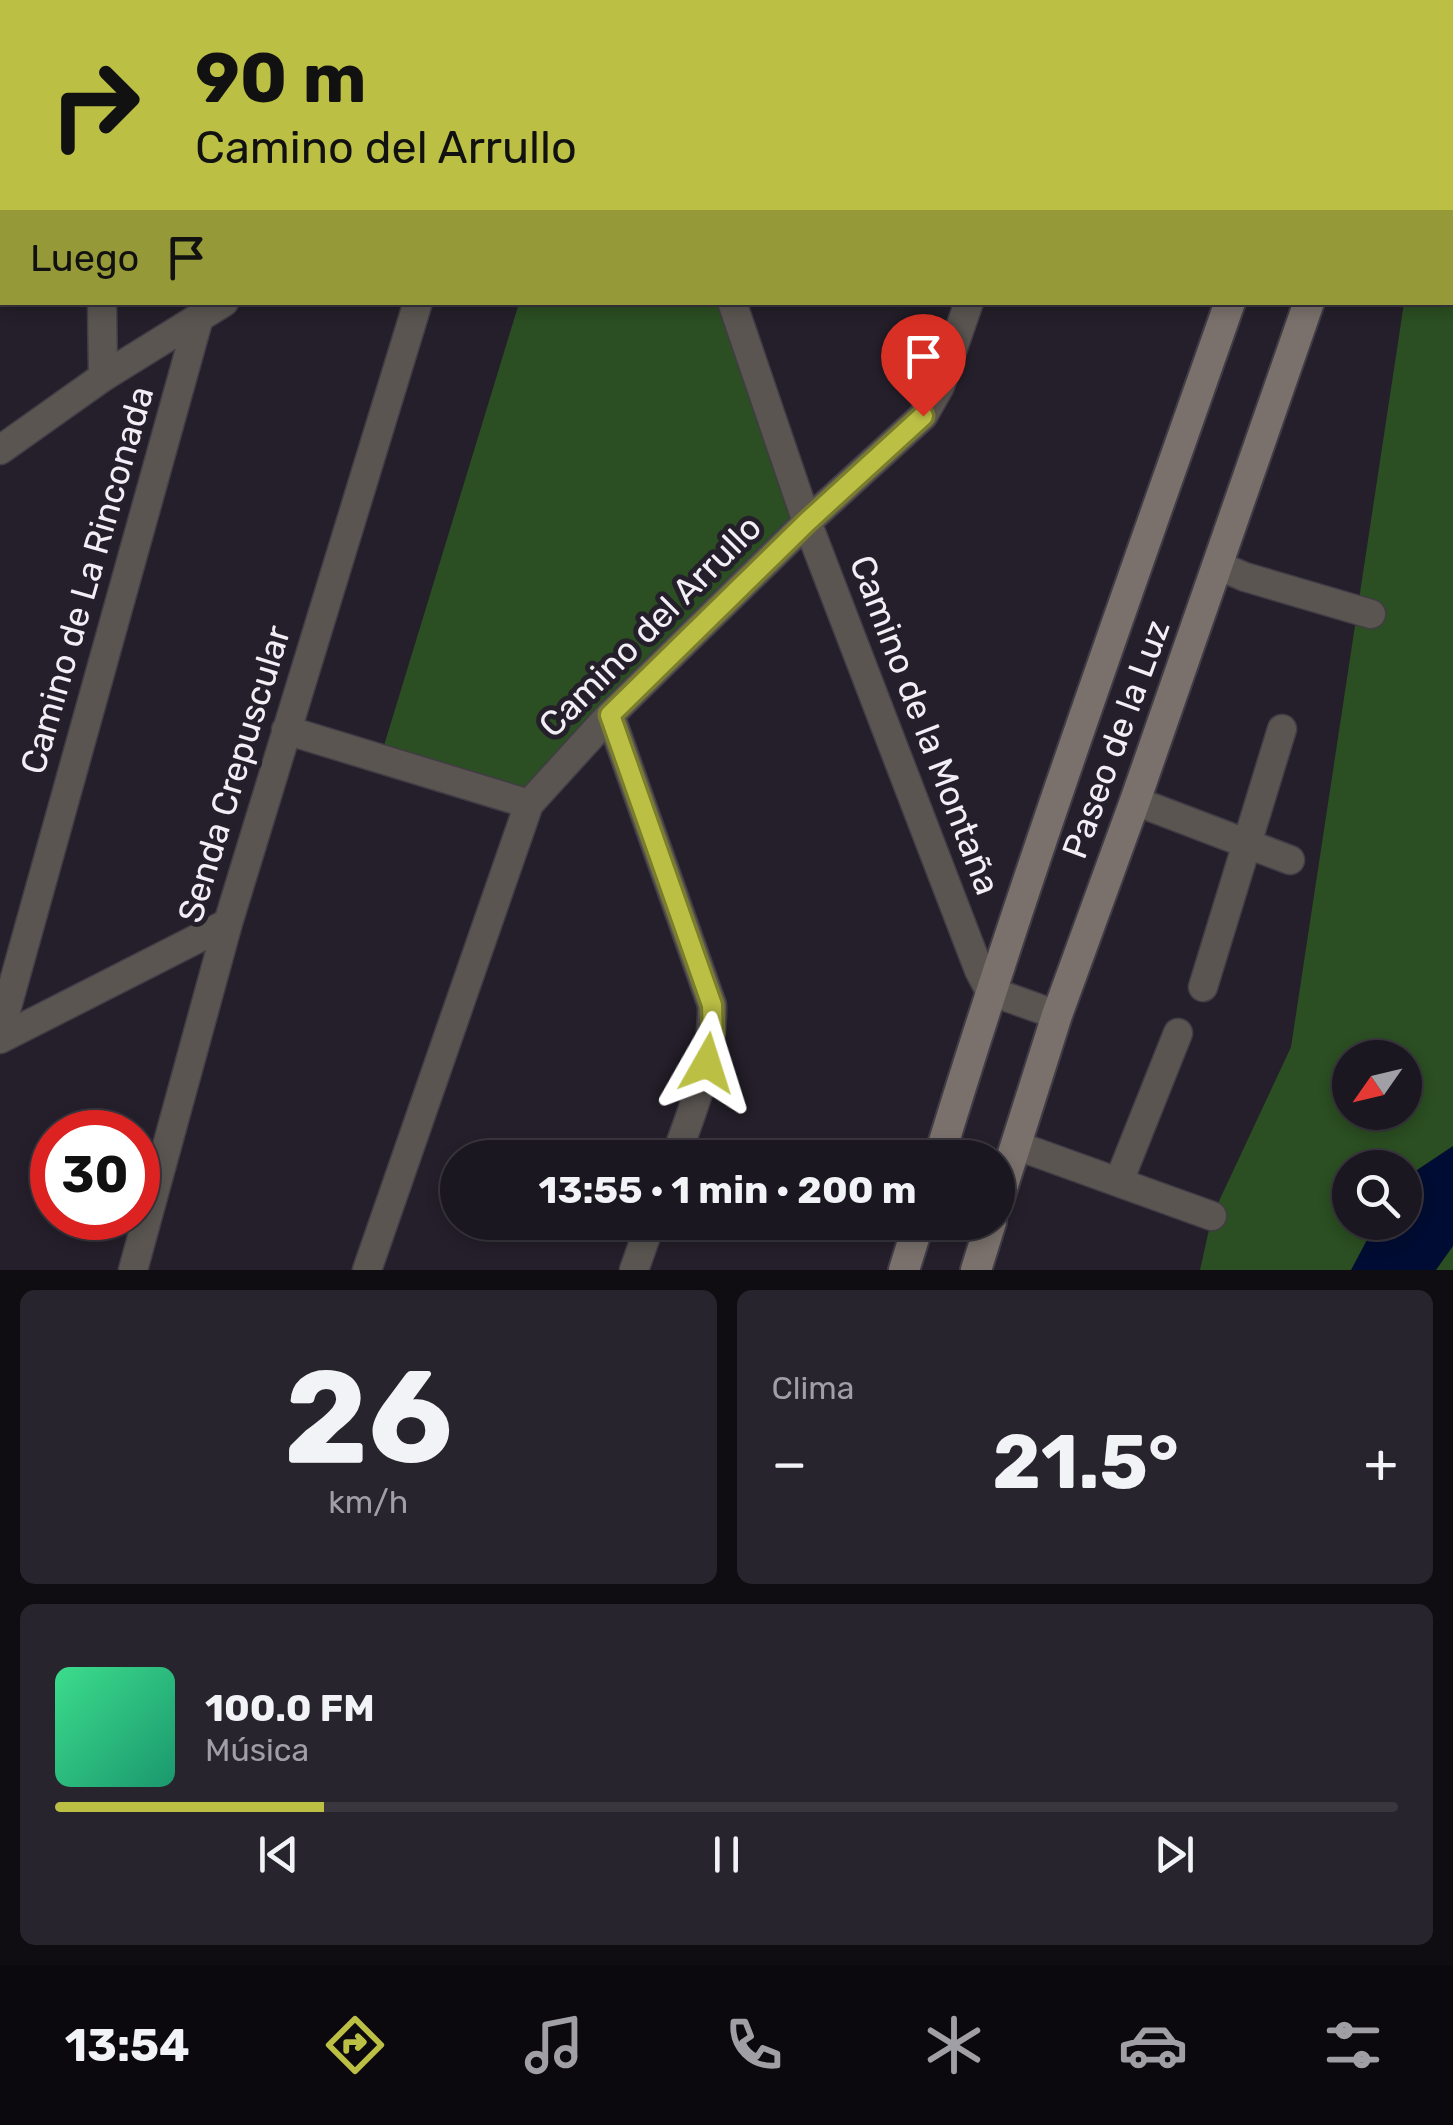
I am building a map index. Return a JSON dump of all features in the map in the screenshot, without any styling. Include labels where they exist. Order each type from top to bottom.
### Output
[{"type":"street","points":[[102,305],[103,377]]},
{"type":"street","points":[[0,450],[103,377],[220,305]]},
{"type":"street","name":"Senda Crepuscular","points":[[133,1270],[228,923],[417,305]]},
{"type":"street","name":"Camino de la Montaña","points":[[733,305],[807,522],[990,991]]},
{"type":"street","name":"Camino del Arrullo","points":[[367,1270],[529,804],[610,715],[807,522],[923,416],[940,386],[968,305]]},
{"type":"street","name":"Paseo de la Luz","points":[[944,1140],[990,991],[1229,305]]},
{"type":"street","name":"Paseo de la Luz","points":[[1015,1145],[1057,1015],[1307,305]]},
{"type":"street","name":"Camino de La Rinconada","points":[[0,1036],[198,321]]},
{"type":"street","points":[[1217,565],[1372,614]]},
{"type":"street","points":[[610,715],[712,1005],[713,1034],[707,1063],[681,1140]]},
{"type":"street","points":[[1204,987],[1282,729]]},
{"type":"street","points":[[286,730],[529,804]]},
{"type":"street","points":[[1135,801],[1290,860]]},
{"type":"street","points":[[0,1036],[228,923]]},
{"type":"street","points":[[990,991],[1057,1015]]},
{"type":"street","points":[[1119,1181],[1178,1033]]},
{"type":"street","points":[[1015,1145],[1212,1216]]},
{"type":"street","points":[[634,1270],[645,1240]]},
{"type":"street","points":[[904,1270],[913,1240]]},
{"type":"street","points":[[976,1270],[985,1240]]},
{"type":"green space","points":[[518,305],[733,305],[807,522],[529,804],[382,752]]},
{"type":"green space","points":[[1404,305],[1453,305],[1453,1270],[1200,1270],[1212,1216],[1291,1047]]},
{"type":"water","points":[[1453,1146],[1453,1246],[1436,1270],[1351,1270],[1367,1240],[1422,1240],[1422,1167]]},
{"type":"route","points":[[707,1063],[713,1034],[712,1005],[610,715],[807,522],[923,416]]}]
